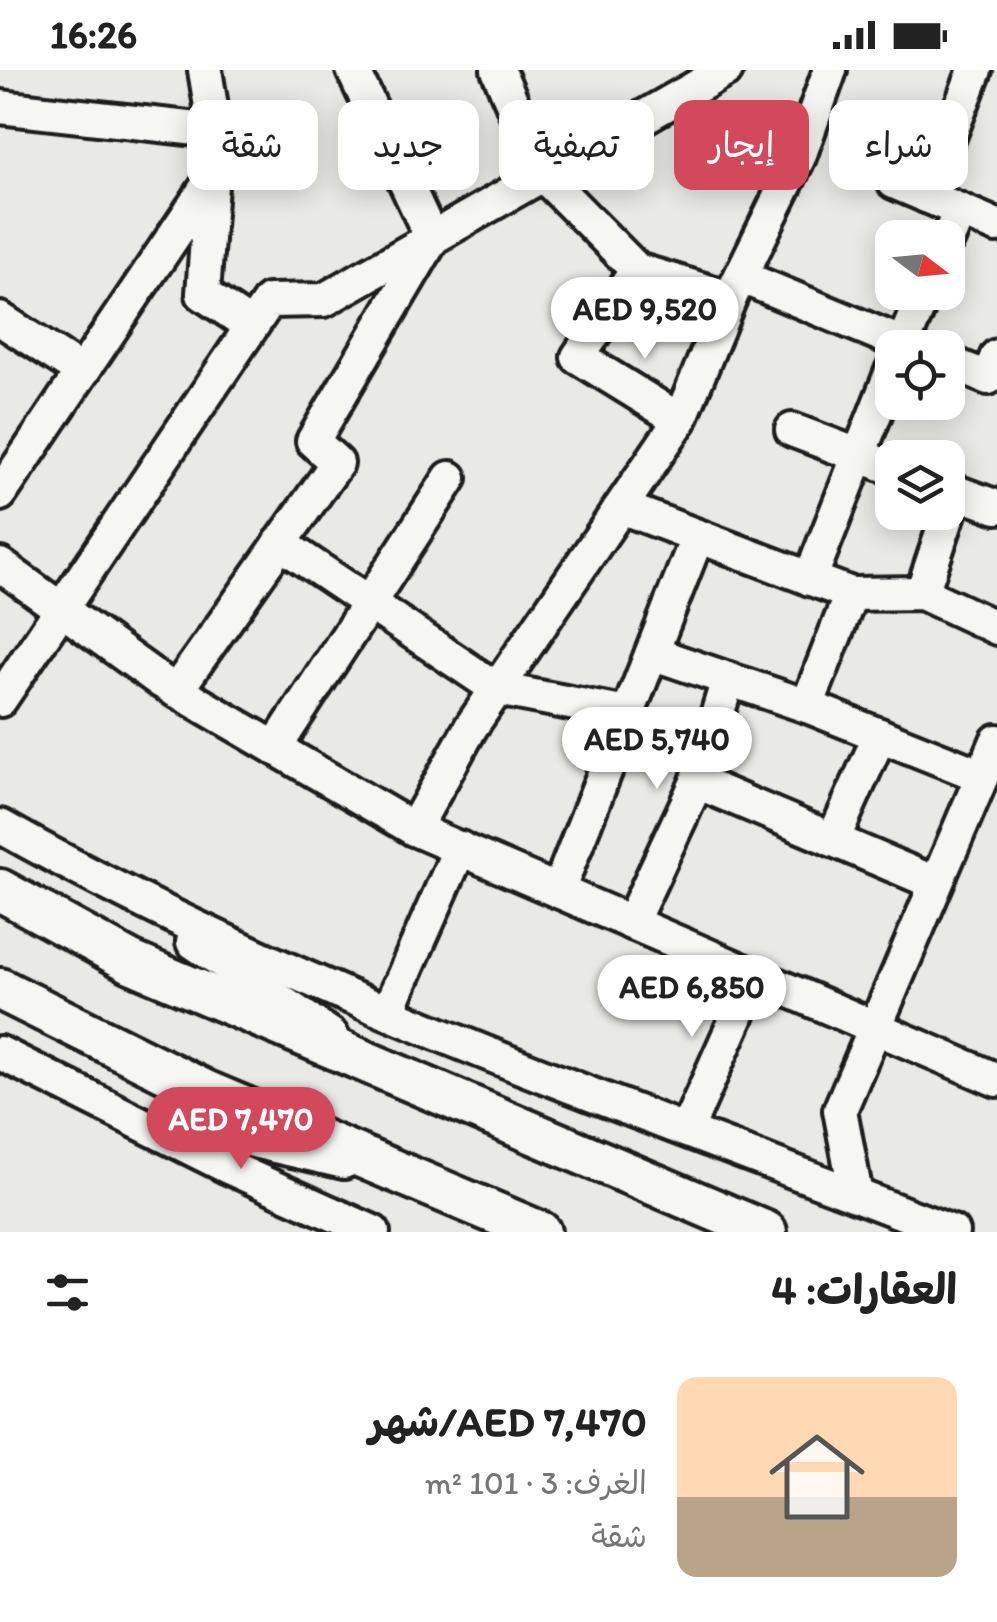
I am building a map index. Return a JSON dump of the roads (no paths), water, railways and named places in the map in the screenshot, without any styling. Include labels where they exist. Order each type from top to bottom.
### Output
[{"type":"main road","points":[[0,890],[131,962],[384,1071],[698,1219],[766,1232]]},
{"type":"main road","points":[[0,989],[204,1091],[540,1232]]},
{"type":"street","points":[[204,70],[209,100]]},
{"type":"street","points":[[353,70],[432,239]]},
{"type":"street","points":[[498,70],[511,100]]},
{"type":"street","points":[[648,100],[670,84],[726,70]]},
{"type":"street","points":[[414,829],[471,727],[680,420],[736,287],[799,157],[830,70]]},
{"type":"street","points":[[926,196],[975,70]]},
{"type":"street","points":[[0,106],[187,128]]},
{"type":"street","points":[[0,494],[205,190]]},
{"type":"street","points":[[211,190],[203,294],[251,326]]},
{"type":"street","points":[[0,700],[269,301],[324,300],[518,190]]},
{"type":"street","points":[[559,190],[637,270],[736,287],[875,341]]},
{"type":"street","points":[[912,190],[926,196],[949,220]]},
{"type":"street","points":[[965,225],[997,226]]},
{"type":"street","points":[[176,690],[337,463],[313,441],[432,239]]},
{"type":"street","points":[[637,270],[578,358],[680,420]]},
{"type":"street","points":[[0,319],[82,372]]},
{"type":"street","points":[[965,369],[988,378],[997,356]]},
{"type":"street","points":[[810,580],[875,420]]},
{"type":"street","points":[[792,430],[875,461]]},
{"type":"street","points":[[275,748],[450,478]]},
{"type":"street","points":[[965,495],[997,507]]},
{"type":"street","points":[[621,506],[851,594],[922,593],[997,628]]},
{"type":"street","points":[[922,593],[940,530]]},
{"type":"street","points":[[558,891],[697,538]]},
{"type":"street","points":[[280,543],[496,689],[628,714]]},
{"type":"street","points":[[0,565],[176,690],[414,829],[997,1080]]},
{"type":"street","points":[[807,706],[851,594]]},
{"type":"street","points":[[652,653],[807,706],[880,736],[984,790]]},
{"type":"street","points":[[632,922],[697,782],[728,680]]},
{"type":"street","points":[[834,840],[880,736]]},
{"type":"street","points":[[856,1195],[840,1110],[935,883],[984,790],[997,741]]},
{"type":"street","points":[[697,782],[935,883]]},
{"type":"street","points":[[0,826],[124,896],[384,1071]]},
{"type":"street","points":[[388,1011],[460,848]]},
{"type":"street","points":[[124,896],[388,1011],[952,1232]]},
{"type":"street","points":[[687,1129],[754,976]]},
{"type":"street","points":[[0,1054],[228,1168],[372,1232]]},
{"type":"street","points":[[96,1102],[220,1136],[402,1174]]}]
